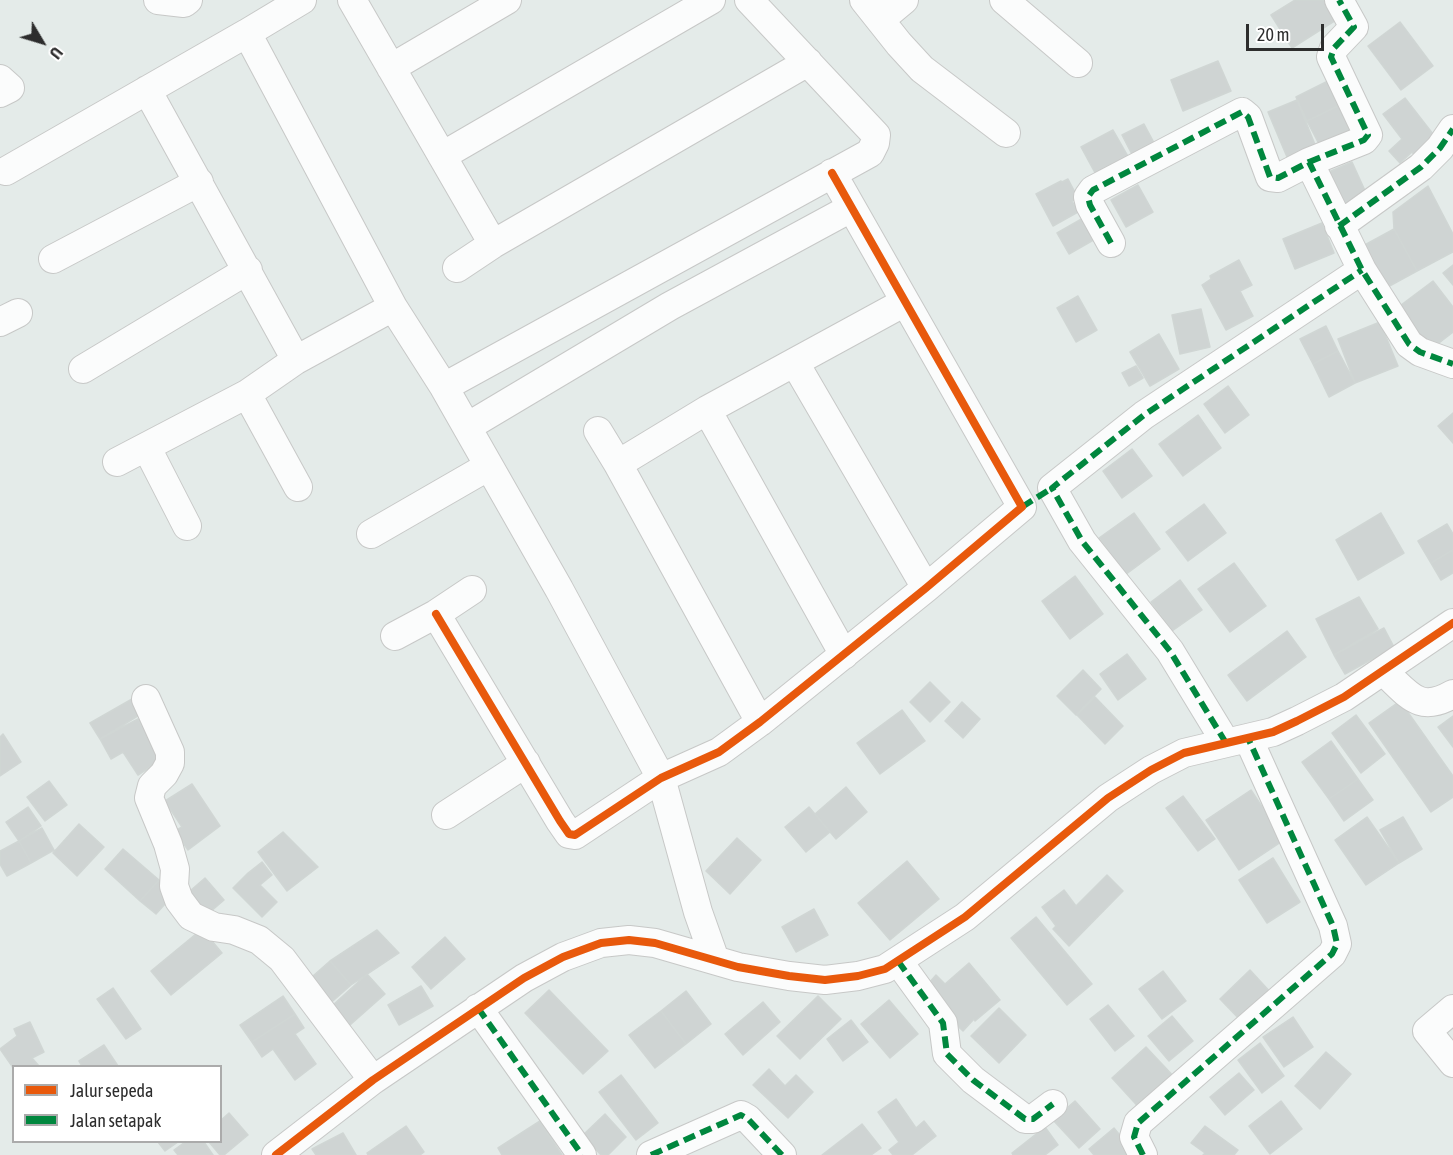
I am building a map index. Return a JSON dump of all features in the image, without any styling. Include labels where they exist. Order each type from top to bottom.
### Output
[{"type":"street","points":[[158,0],[184,3],[188,0]]},
{"type":"street","points":[[6,171],[302,0]]},
{"type":"street","points":[[352,0],[493,244]]},
{"type":"street","points":[[391,68],[507,0]]},
{"type":"street","points":[[442,156],[711,0]]},
{"type":"street","points":[[444,387],[870,153],[876,135],[749,0]]},
{"type":"street","points":[[904,0],[872,10],[922,69],[1006,133]]},
{"type":"street","points":[[1004,0],[1078,63]]},
{"type":"street","points":[[1111,243],[1089,205],[1088,197],[1093,190],[1239,113],[1242,112],[1248,117],[1270,177],[1278,178],[1309,162],[1364,140],[1368,135],[1331,57],[1334,48],[1354,27],[1339,0]]},
{"type":"street","points":[[247,33],[393,307],[444,387],[559,589],[661,778],[685,868],[715,960]]},
{"type":"street","points":[[457,268],[493,244],[808,62]]},
{"type":"street","points":[[0,79],[10,88],[0,93]]},
{"type":"street","points":[[147,90],[296,360]]},
{"type":"street","points":[[1340,226],[1421,167],[1440,148],[1453,129]]},
{"type":"street","points":[[1309,162],[1362,270],[1409,344],[1420,352],[1453,364]]},
{"type":"street","points":[[832,173],[1022,507]]},
{"type":"street","points":[[53,258],[199,182]]},
{"type":"street","points":[[467,428],[670,306],[851,208]]},
{"type":"street","points":[[83,369],[248,270]]},
{"type":"street","points":[[436,614],[569,834],[575,835],[661,778],[719,752],[844,655],[1022,507],[1052,488],[1144,415],[1362,270]]},
{"type":"street","points":[[618,464],[707,410],[905,302]]},
{"type":"street","points":[[117,462],[247,394],[296,360],[393,307]]},
{"type":"street","points":[[795,363],[926,588]]},
{"type":"street","points":[[247,394],[298,487]]},
{"type":"street","points":[[707,410],[844,655]]},
{"type":"street","points":[[598,431],[760,722]]},
{"type":"street","points":[[147,448],[187,526]]},
{"type":"street","points":[[371,534],[489,466]]},
{"type":"street","points":[[1052,488],[1083,542],[1237,740],[1333,926],[1337,944],[1332,954],[1138,1122],[1134,1137],[1143,1155]]},
{"type":"street","points":[[395,636],[436,614],[472,590]]},
{"type":"street","points":[[276,1155],[373,1080],[478,1008],[562,957],[601,943],[629,940],[655,943],[738,967],[825,980],[885,969],[965,916],[1108,798],[1151,770],[1184,753],[1272,732],[1297,721],[1344,697],[1453,623]]},
{"type":"street","points":[[1383,671],[1415,700],[1422,703],[1437,702],[1453,694]]},
{"type":"street","points":[[146,699],[170,752],[170,763],[164,774],[152,786],[149,798],[168,844],[175,869],[174,886],[179,900],[191,916],[214,927],[234,930],[259,940],[282,959],[373,1080]]},
{"type":"street","points":[[446,815],[526,763]]},
{"type":"street","points":[[898,961],[943,1023],[947,1054],[973,1080],[1025,1119],[1033,1119],[1053,1104]]},
{"type":"street","points":[[478,1008],[582,1155]]},
{"type":"street","points":[[1453,1009],[1427,1031],[1453,1063]]},
{"type":"street","points":[[651,1155],[741,1115],[748,1119],[782,1155]]},
{"type":"building","points":[[1295,0],[1324,0],[1336,20],[1292,48],[1271,15]]},
{"type":"building","points":[[1400,22],[1433,66],[1401,90],[1368,46]]},
{"type":"building","points":[[1218,61],[1231,91],[1183,111],[1171,80]]},
{"type":"building","points":[[1330,80],[1342,104],[1307,121],[1296,97]]},
{"type":"building","points":[[1405,98],[1440,143],[1418,160],[1412,152],[1400,163],[1389,151],[1402,139],[1383,114]]},
{"type":"building","points":[[1297,100],[1318,152],[1290,164],[1268,112]]},
{"type":"building","points":[[1342,104],[1354,129],[1320,146],[1307,121]]},
{"type":"building","points":[[1144,124],[1160,154],[1138,166],[1122,135]]},
{"type":"building","points":[[1113,130],[1133,165],[1100,182],[1081,147]]},
{"type":"building","points":[[1352,162],[1367,195],[1338,208],[1324,174]]},
{"type":"building","points":[[1068,179],[1078,198],[1072,201],[1078,212],[1053,226],[1036,194]]},
{"type":"building","points":[[1138,185],[1153,212],[1126,227],[1111,200]]},
{"type":"building","points":[[1428,186],[1453,234],[1453,252],[1417,271],[1394,229],[1393,212]]},
{"type":"building","points":[[1085,217],[1097,238],[1069,254],[1057,233]]},
{"type":"building","points":[[1322,223],[1334,253],[1295,269],[1283,239]]},
{"type":"building","points":[[1394,229],[1417,271],[1384,289],[1361,247]]},
{"type":"building","points":[[1239,260],[1252,285],[1240,291],[1253,316],[1226,330],[1202,285],[1211,279],[1210,276]]},
{"type":"building","points":[[1453,265],[1453,285],[1443,273]]},
{"type":"building","points":[[1433,281],[1453,307],[1453,332],[1426,353],[1393,311]]},
{"type":"building","points":[[1078,296],[1097,330],[1076,342],[1057,308]]},
{"type":"building","points":[[1201,309],[1210,347],[1180,354],[1172,315]]},
{"type":"building","points":[[1380,322],[1398,366],[1355,383],[1338,339]]},
{"type":"building","points":[[1326,326],[1338,351],[1313,364],[1300,339]]},
{"type":"building","points":[[1159,334],[1179,369],[1150,386],[1130,352]]},
{"type":"building","points":[[1338,351],[1355,383],[1329,397],[1313,364]]},
{"type":"building","points":[[1136,366],[1143,378],[1129,386],[1122,373]]},
{"type":"building","points":[[1228,386],[1249,415],[1225,433],[1204,404]]},
{"type":"building","points":[[1453,413],[1453,443],[1438,426]]},
{"type":"building","points":[[1198,415],[1221,448],[1183,476],[1159,444]]},
{"type":"building","points":[[1132,449],[1152,476],[1122,498],[1103,471]]},
{"type":"building","points":[[1204,504],[1226,533],[1188,561],[1166,532]]},
{"type":"building","points":[[1134,513],[1160,549],[1125,575],[1099,538]]},
{"type":"building","points":[[1381,513],[1404,553],[1358,580],[1336,540]]},
{"type":"building","points":[[1447,524],[1453,534],[1453,550],[1431,563],[1418,541]]},
{"type":"building","points":[[1453,550],[1453,573],[1441,580],[1431,563]]},
{"type":"building","points":[[1234,563],[1266,606],[1230,632],[1198,589]]},
{"type":"building","points":[[1075,576],[1103,614],[1070,639],[1042,601]]},
{"type":"building","points":[[1180,580],[1202,610],[1172,631],[1151,602]]},
{"type":"building","points":[[1359,597],[1378,629],[1334,655],[1316,619]]},
{"type":"building","points":[[1384,628],[1394,647],[1345,674],[1334,655]]},
{"type":"building","points":[[1287,631],[1306,657],[1247,701],[1228,675]]},
{"type":"building","points":[[1127,654],[1146,679],[1118,700],[1100,674]]},
{"type":"building","points":[[1083,670],[1101,689],[1076,715],[1057,696]]},
{"type":"building","points":[[930,682],[950,702],[930,722],[910,702]]},
{"type":"building","points":[[1095,697],[1123,726],[1105,744],[1077,715]]},
{"type":"building","points":[[132,699],[141,714],[100,739],[90,723]]},
{"type":"building","points":[[1400,701],[1453,776],[1453,797],[1431,812],[1369,723]]},
{"type":"building","points":[[962,702],[980,719],[963,738],[945,721]]},
{"type":"building","points":[[902,710],[925,741],[880,774],[857,743]]},
{"type":"building","points":[[1356,715],[1385,754],[1361,773],[1332,733]]},
{"type":"building","points":[[1453,716],[1453,747],[1438,727]]},
{"type":"building","points":[[138,719],[164,758],[138,775],[123,752],[111,759],[100,739]]},
{"type":"building","points":[[3,734],[21,762],[0,776],[0,737]]},
{"type":"building","points":[[1331,741],[1358,779],[1329,799],[1302,762]]},
{"type":"building","points":[[1358,779],[1373,800],[1344,821],[1329,799]]},
{"type":"building","points":[[49,781],[67,805],[45,821],[27,797]]},
{"type":"building","points":[[192,784],[220,826],[188,850],[175,831],[182,827],[165,801]]},
{"type":"building","points":[[846,787],[867,812],[836,839],[815,814]]},
{"type":"building","points":[[1251,790],[1284,840],[1239,870],[1206,820]]},
{"type":"building","points":[[1183,796],[1215,839],[1198,851],[1166,808]]},
{"type":"building","points":[[28,807],[41,826],[19,841],[6,822]]},
{"type":"building","points":[[809,807],[830,832],[806,852],[785,827]]},
{"type":"building","points":[[1367,817],[1399,863],[1366,885],[1335,840]]},
{"type":"building","points":[[1403,817],[1422,849],[1399,863],[1380,830]]},
{"type":"building","points":[[79,824],[104,847],[77,876],[53,853]]},
{"type":"building","points":[[42,828],[54,850],[31,863],[19,841]]},
{"type":"building","points":[[283,832],[318,867],[287,891],[258,852]]},
{"type":"building","points":[[737,838],[761,860],[730,894],[706,871]]},
{"type":"building","points":[[19,841],[31,863],[7,876],[0,864],[0,851]]},
{"type":"building","points":[[123,849],[159,880],[140,901],[105,869]]},
{"type":"building","points":[[1273,858],[1300,902],[1267,923],[1239,880]]},
{"type":"building","points":[[907,861],[939,899],[890,940],[858,903]]},
{"type":"building","points":[[262,862],[272,875],[260,885],[277,902],[262,917],[233,888]]},
{"type":"building","points":[[1107,875],[1123,891],[1069,946],[1053,929],[1056,926],[1042,907],[1064,890],[1076,906]]},
{"type":"building","points":[[205,878],[224,900],[202,919],[183,897]]},
{"type":"building","points":[[159,880],[174,894],[156,914],[140,901]]},
{"type":"building","points":[[814,909],[828,935],[796,952],[782,927]]},
{"type":"building","points":[[1036,917],[1092,984],[1067,1005],[1011,938]]},
{"type":"building","points":[[202,929],[222,953],[171,995],[151,971]]},
{"type":"building","points":[[377,930],[399,953],[351,985],[330,961]]},
{"type":"building","points":[[445,937],[465,959],[431,989],[412,967]]},
{"type":"building","points":[[330,961],[351,985],[326,1007],[305,983]]},
{"type":"building","points":[[969,963],[1000,1000],[975,1021],[974,1019],[963,1031],[921,992],[936,975],[945,984]]},
{"type":"building","points":[[1250,970],[1273,995],[1244,1024],[1220,999]]},
{"type":"building","points":[[1163,971],[1186,1001],[1162,1019],[1139,989]]},
{"type":"building","points":[[367,974],[385,994],[350,1025],[333,1005]]},
{"type":"building","points":[[421,986],[433,1006],[399,1025],[388,1005]]},
{"type":"building","points":[[113,988],[141,1029],[126,1039],[97,999]]},
{"type":"building","points":[[549,990],[608,1051],[583,1074],[525,1013]]},
{"type":"building","points":[[686,991],[711,1024],[686,1044],[661,1011]]},
{"type":"building","points":[[283,996],[295,1014],[252,1042],[240,1025]]},
{"type":"building","points":[[818,996],[841,1019],[800,1059],[777,1036]]},
{"type":"building","points":[[889,1000],[918,1034],[890,1058],[861,1024]]},
{"type":"building","points":[[763,1002],[780,1022],[743,1055],[725,1034]]},
{"type":"building","points":[[1108,1005],[1134,1036],[1115,1051],[1090,1019]]},
{"type":"building","points":[[999,1008],[1026,1035],[999,1063],[971,1036]]},
{"type":"building","points":[[661,1011],[686,1044],[655,1068],[629,1035]]},
{"type":"building","points":[[295,1014],[304,1028],[295,1034],[316,1064],[295,1080],[273,1049],[262,1057],[252,1042]]},
{"type":"building","points":[[1172,1016],[1193,1041],[1169,1061],[1148,1036]]},
{"type":"building","points":[[1293,1017],[1313,1047],[1284,1067],[1263,1037]]},
{"type":"building","points":[[851,1020],[868,1042],[843,1061],[827,1039]]},
{"type":"building","points":[[30,1022],[44,1052],[32,1058],[38,1065],[12,1066],[0,1049],[17,1036],[14,1029]]},
{"type":"building","points":[[1260,1043],[1284,1076],[1262,1093],[1238,1060]]},
{"type":"building","points":[[104,1045],[117,1065],[81,1065],[79,1061]]},
{"type":"building","points":[[1146,1047],[1178,1081],[1144,1113],[1112,1078]]},
{"type":"building","points":[[1326,1052],[1351,1074],[1320,1109],[1295,1086]]},
{"type":"building","points":[[769,1069],[785,1086],[796,1075],[813,1092],[788,1118],[753,1085]]},
{"type":"building","points":[[1239,1073],[1254,1090],[1225,1115],[1210,1097]]},
{"type":"building","points":[[621,1075],[658,1123],[636,1140],[599,1092]]},
{"type":"building","points":[[896,1099],[916,1128],[924,1121],[936,1136],[912,1155],[893,1155],[889,1150],[899,1142],[878,1112]]},
{"type":"building","points":[[1075,1101],[1100,1129],[1079,1148],[1053,1120]]},
{"type":"building","points":[[1281,1101],[1302,1129],[1270,1154],[1249,1126]]},
{"type":"building","points":[[229,1113],[248,1135],[224,1155],[220,1155],[210,1143],[222,1143],[222,1119]]},
{"type":"building","points":[[605,1114],[626,1137],[608,1155],[601,1155],[583,1135]]},
{"type":"building","points":[[540,1121],[562,1155],[502,1155],[498,1148]]},
{"type":"building","points":[[862,1124],[881,1148],[871,1155],[822,1155]]},
{"type":"building","points":[[406,1126],[424,1152],[420,1155],[368,1155],[367,1153]]},
{"type":"building","points":[[1205,1126],[1238,1150],[1234,1155],[1203,1155],[1205,1153],[1191,1143]]},
{"type":"building","points":[[1045,1127],[1058,1145],[1045,1155],[1013,1155],[1012,1153]]},
{"type":"building","points":[[1114,1128],[1136,1155],[1094,1155],[1089,1149]]},
{"type":"building","points":[[343,1133],[356,1155],[316,1155],[312,1149]]},
{"type":"building","points":[[159,1143],[177,1143],[165,1151]]},
{"type":"building","points":[[184,1143],[205,1143],[213,1155],[178,1155],[174,1150]]},
{"type":"marked path","points":[[1309,162],[1364,140],[1368,135],[1331,57],[1334,48],[1354,27],[1339,0]]},
{"type":"marked path","points":[[1111,243],[1090,205],[1088,197],[1093,190],[1242,112],[1248,117],[1270,177],[1278,178],[1309,162],[1362,270],[1409,344],[1420,352],[1453,364]]},
{"type":"marked path","points":[[1339,226],[1421,167],[1440,148],[1453,129]]},
{"type":"marked path","points":[[1226,743],[1170,651],[1082,541],[1052,488],[1144,415],[1362,270]]},
{"type":"marked path","points":[[1022,507],[1052,488]]},
{"type":"marked path","points":[[1143,1155],[1134,1137],[1138,1123],[1332,954],[1337,944],[1333,926],[1248,738]]},
{"type":"marked path","points":[[898,961],[943,1023],[947,1054],[973,1080],[1025,1119],[1033,1119],[1053,1104]]},
{"type":"marked path","points":[[478,1008],[582,1155]]},
{"type":"marked path","points":[[651,1155],[741,1115],[748,1119],[782,1155]]},
{"type":"cycle path","points":[[436,614],[560,821],[569,834],[575,835],[661,778],[719,752],[760,722],[1022,507],[832,173]]},
{"type":"cycle path","points":[[276,1155],[373,1080],[524,978],[563,957],[601,943],[629,940],[655,943],[738,967],[825,980],[858,976],[885,969],[965,917],[1108,798],[1151,770],[1184,753],[1273,732],[1297,721],[1344,697],[1453,623]]}]
